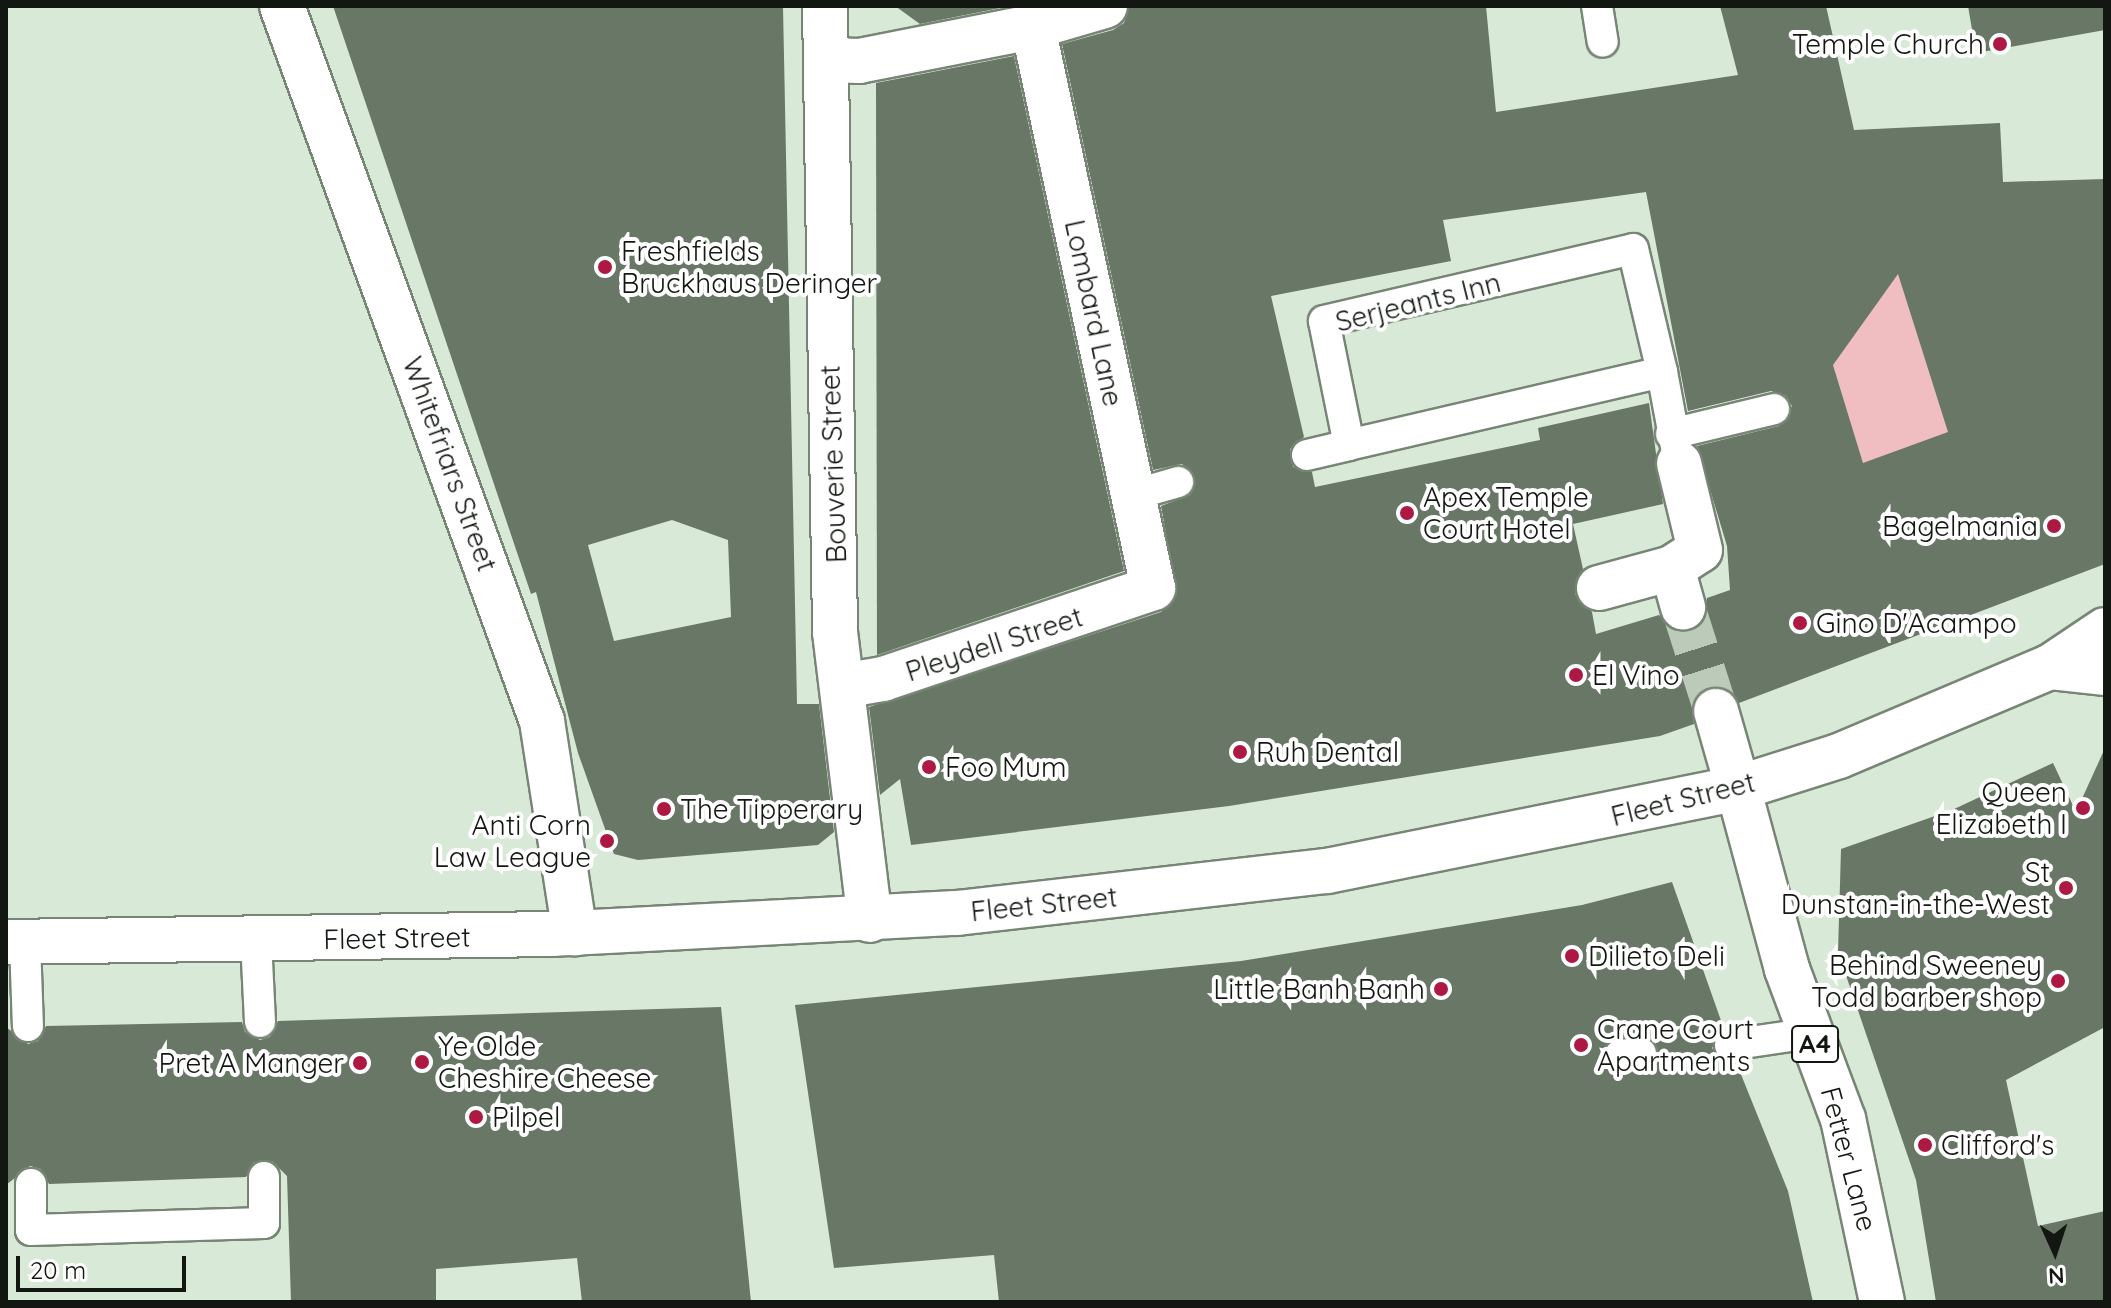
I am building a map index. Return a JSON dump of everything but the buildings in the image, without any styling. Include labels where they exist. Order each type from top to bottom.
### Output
[{"type":"street","name":"Whitefriars Street","points":[[282,6],[542,721],[575,933]]},
{"type":"street","name":"Bouverie Street","points":[[825,6],[828,60],[825,243],[838,552],[835,632],[870,920]]},
{"type":"street","points":[[828,60],[859,61],[1033,27],[1105,6]]},
{"type":"street","name":"Lombard Lane","points":[[1033,27],[1153,588],[1144,596]]},
{"type":"street","points":[[1599,588],[1678,588],[1700,550],[1675,448]]},
{"type":"street","name":"Pleydell Street","points":[[842,686],[883,679],[1144,596]]},
{"type":"street","name":"Fleet Street","points":[[16,942],[575,933],[870,920],[1327,871],[1738,788],[1839,756],[2050,667],[2105,630]]},
{"type":"street","name":"Fleet Street","points":[[2050,667],[2105,673]]},
{"type":"street","name":"Fetter Lane","points":[[1716,711],[1811,1033],[1843,1119],[1882,1302]]},
{"type":"lane","points":[[1597,6],[1603,42]]},
{"type":"lane","name":"Serjeants Inn","points":[[1349,445],[1324,321],[1633,249],[1662,372],[1675,448]]},
{"type":"lane","points":[[1307,455],[1662,372]]},
{"type":"lane","points":[[1675,448],[1774,409]]},
{"type":"lane","points":[[1133,495],[1178,482]]},
{"type":"lane","points":[[256,940],[260,1022]]},
{"type":"lane","points":[[16,942],[28,1026]]},
{"type":"lane","points":[[1730,1045],[1811,1033]]},
{"type":"lane","points":[[31,1184],[31,1230],[249,1224],[264,1223],[264,1177]]},
{"type":"shaded area","points":[[1893,257],[1939,403],[1961,445],[1863,463],[1833,365]]},
{"type":"tunnel","points":[[1683,607],[1716,711]]},
{"type":"place","name":"Temple Church","points":[[2000,44]]},
{"type":"place","name":"Freshfields Bruckhaus Deringer","points":[[605,267]]},
{"type":"place","name":"Apex Temple Court Hotel","points":[[1407,513]]},
{"type":"place","name":"Bagelmania","points":[[2054,526]]},
{"type":"place","name":"Gino D'Acampo","points":[[1800,623]]},
{"type":"place","name":"El Vino","points":[[1576,675]]},
{"type":"place","name":"Ruh Dental","points":[[1240,752]]},
{"type":"place","name":"Foo Mum","points":[[929,767]]},
{"type":"place","name":"Queen Elizabeth I","points":[[2083,808]]},
{"type":"place","name":"The Tipperary","points":[[664,809]]},
{"type":"place","name":"Anti Corn Law League","points":[[607,841]]},
{"type":"place","name":"St Dunstan-in-the-West","points":[[2066,888]]},
{"type":"place","name":"Dilieto Deli","points":[[1572,956]]},
{"type":"place","name":"Behind Sweeney Todd barber shop","points":[[2058,981]]},
{"type":"place","name":"Little Banh Banh","points":[[1441,989]]},
{"type":"place","name":"Crane Court Apartments","points":[[1581,1045]]},
{"type":"place","name":"Ye Olde Cheshire Cheese","points":[[422,1062]]},
{"type":"place","name":"Pret A Manger","points":[[360,1063]]},
{"type":"place","name":"Pilpel","points":[[476,1117]]},
{"type":"place","name":"Clifford's","points":[[1925,1145]]}]
